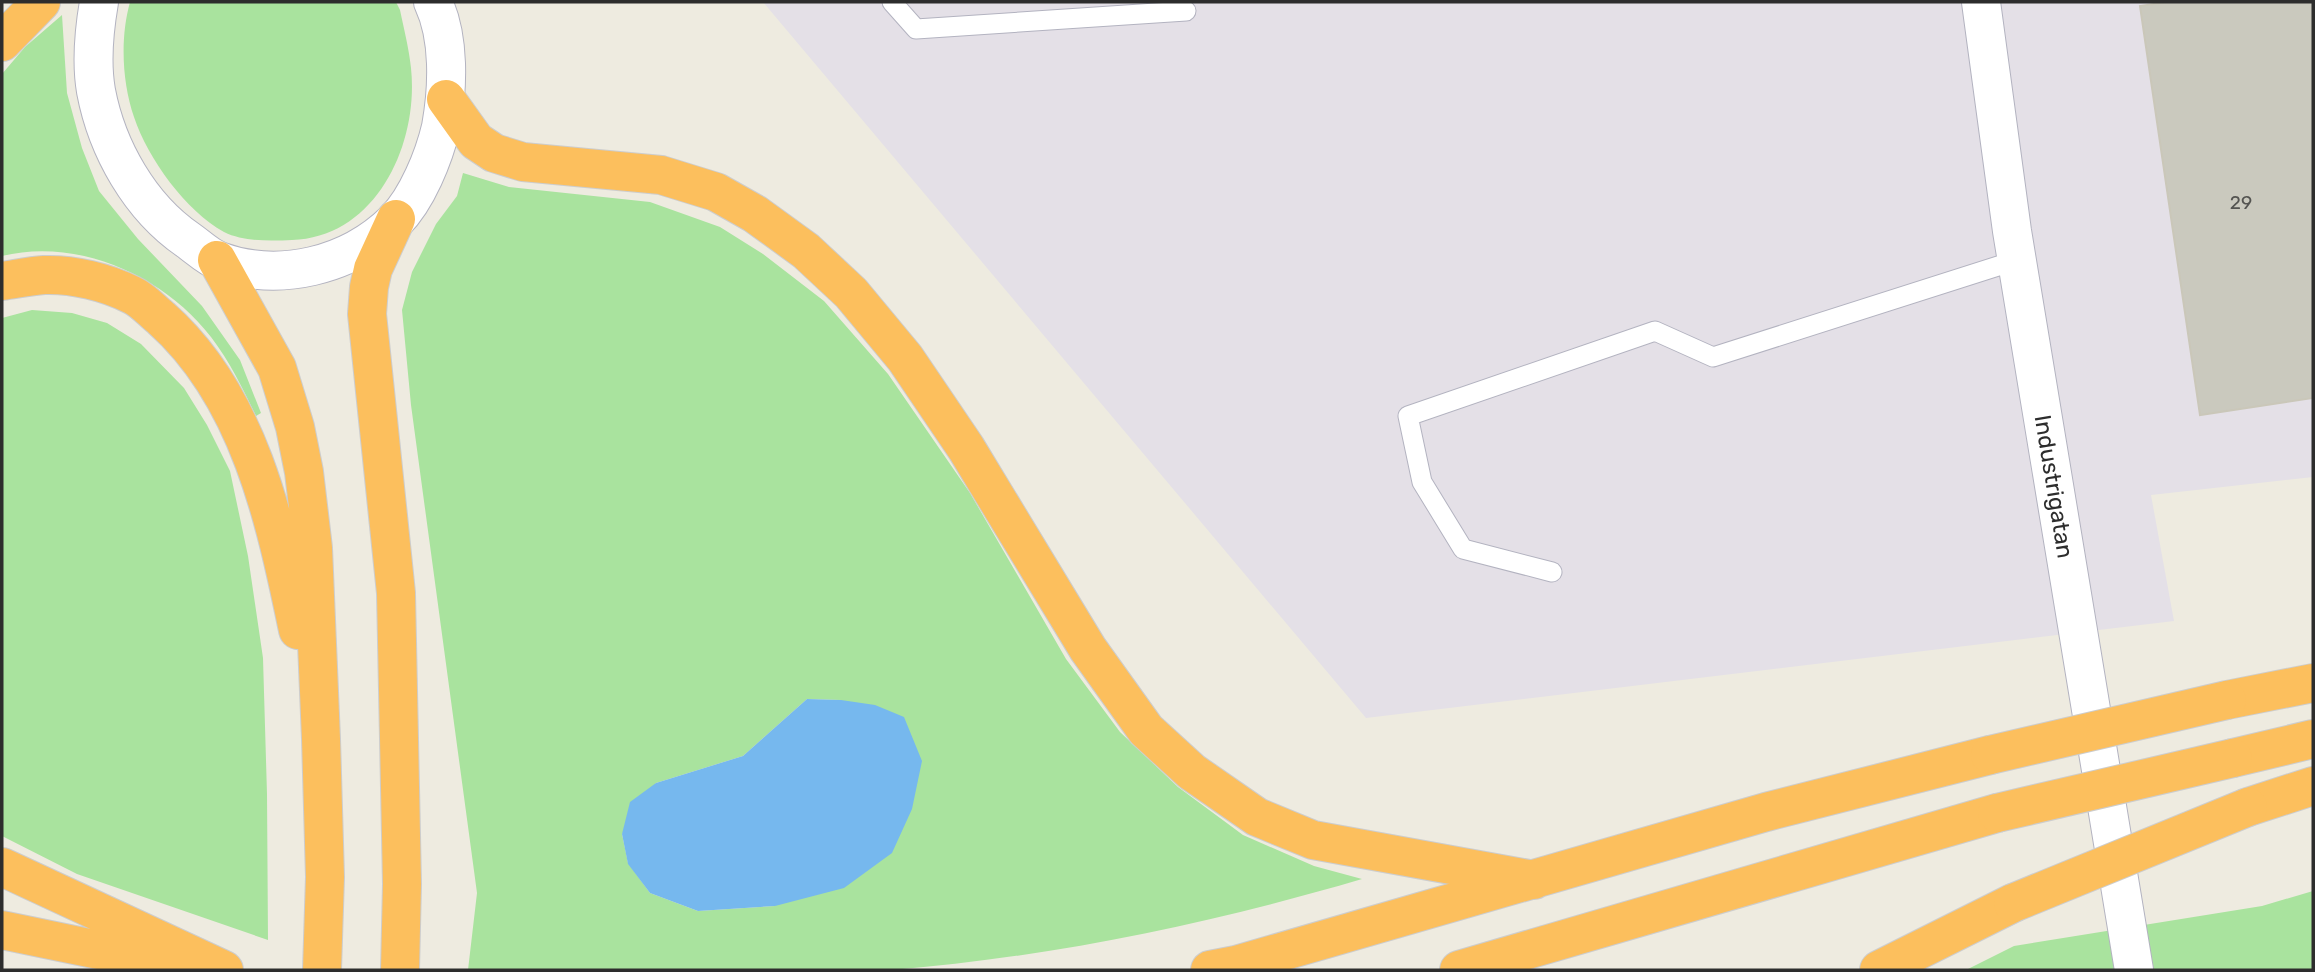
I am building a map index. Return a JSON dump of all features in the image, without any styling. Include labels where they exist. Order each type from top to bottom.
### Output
[{"type":"highway","points":[[2,42],[41,2]]},
{"type":"highway","points":[[446,99],[476,141],[494,153],[523,162],[661,175],[716,192],[755,214],[806,251],[851,293],[905,358],[966,448],[1088,649],[1146,730],[1192,772],[1257,817],[1313,840],[1534,880]]},
{"type":"highway","points":[[396,219],[373,269],[367,314],[396,593],[400,970]]},
{"type":"highway","points":[[217,260],[277,368],[295,427],[304,472],[313,548],[321,738],[324,877],[322,970]]},
{"type":"highway","points":[[2,281],[45,275],[95,281],[135,296],[179,334],[218,384],[245,437],[284,559],[321,738]]},
{"type":"highway","points":[[1210,970],[1236,965],[1766,812],[1990,755],[2227,700],[2313,683]]},
{"type":"highway","points":[[1459,970],[1997,813],[2313,740]]},
{"type":"highway","points":[[1879,970],[2013,903],[2248,807],[2313,786]]},
{"type":"highway","points":[[2,867],[223,970]]},
{"type":"highway","points":[[2,930],[194,970]]},
{"type":"street","points":[[99,2],[93,36],[96,90],[110,142],[136,189],[172,229],[217,260],[254,270],[293,270],[331,262],[366,244],[396,219],[421,183],[438,142],[446,99],[445,52],[433,2]]},
{"type":"street","name":"Industrigatan","points":[[1981,2],[2017,260],[2134,970]]},
{"type":"lane","points":[[892,2],[916,29],[1186,11]]},
{"type":"lane","points":[[1552,572],[1462,549],[1422,482],[1408,416],[1655,331],[1713,357],[2017,260]]},
{"type":"shaded area","points":[[763,2],[2313,2],[2313,477],[2151,495],[2174,621],[1366,718]]},
{"type":"green space","points":[[130,2],[396,2],[409,54],[412,97],[408,126],[399,155],[386,181],[369,204],[348,222],[322,235],[292,240],[240,238],[210,223],[170,182],[149,150],[134,117],[124,60]]},
{"type":"green space","points":[[62,15],[67,93],[82,148],[99,191],[138,239],[202,306],[240,360],[261,413],[256,416],[230,366],[211,337],[192,315],[144,280],[117,266],[60,252],[2,256],[2,74],[25,47]]},
{"type":"green space","points":[[463,173],[509,187],[650,202],[720,227],[763,254],[824,301],[888,374],[970,493],[1066,659],[1120,732],[1178,787],[1243,835],[1314,866],[1362,879],[1129,937],[952,964],[892,970],[468,970],[477,893],[411,405],[402,310],[412,272],[436,224],[457,196]],"holes":[[[807,699],[841,700],[775,906],[698,911],[650,893],[628,863],[622,834],[656,783],[743,756]]]},
{"type":"green space","points":[[32,310],[72,313],[107,323],[141,344],[184,388],[207,425],[230,471],[248,556],[263,658],[268,940],[77,874],[2,836],[2,318]]},
{"type":"green space","points":[[2313,891],[2313,970],[1966,970],[2014,946],[2262,906]]},
{"type":"water","points":[[807,699],[875,705],[904,717],[922,761],[912,809],[892,853],[844,888],[775,906],[698,911],[650,893],[628,864],[622,834],[630,802],[656,783],[743,756]]},
{"type":"building","points":[[2166,2],[2313,2],[2313,398],[2200,415],[2140,6]]}]
